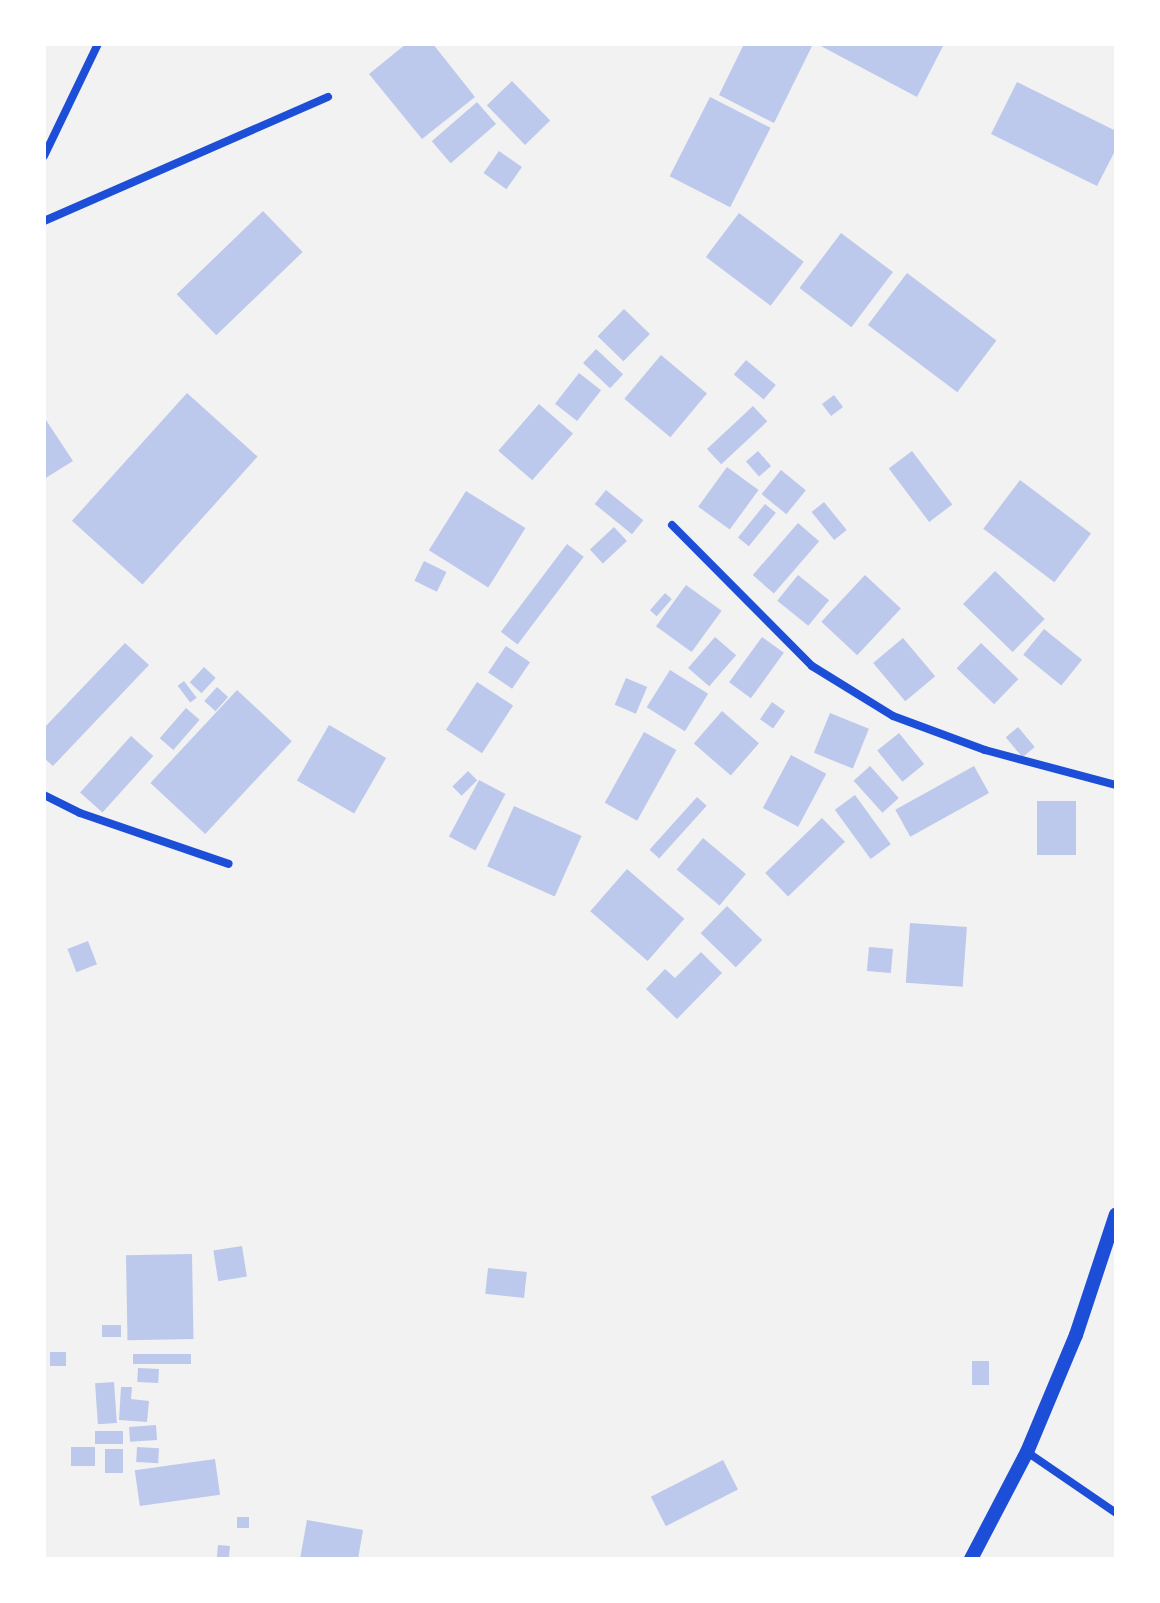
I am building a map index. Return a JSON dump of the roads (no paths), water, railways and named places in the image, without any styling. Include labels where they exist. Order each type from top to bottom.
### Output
[{"type":"street","points":[[44,156],[98,44]]},
{"type":"street","points":[[44,221],[328,97]]},
{"type":"street","points":[[672,525],[812,666],[893,716],[985,750],[1116,785]]},
{"type":"street","points":[[44,795],[80,813],[229,864]]},
{"type":"street","points":[[971,1559],[1027,1452],[1076,1335],[1116,1214]]},
{"type":"street","points":[[1027,1452],[1116,1513]]}]
